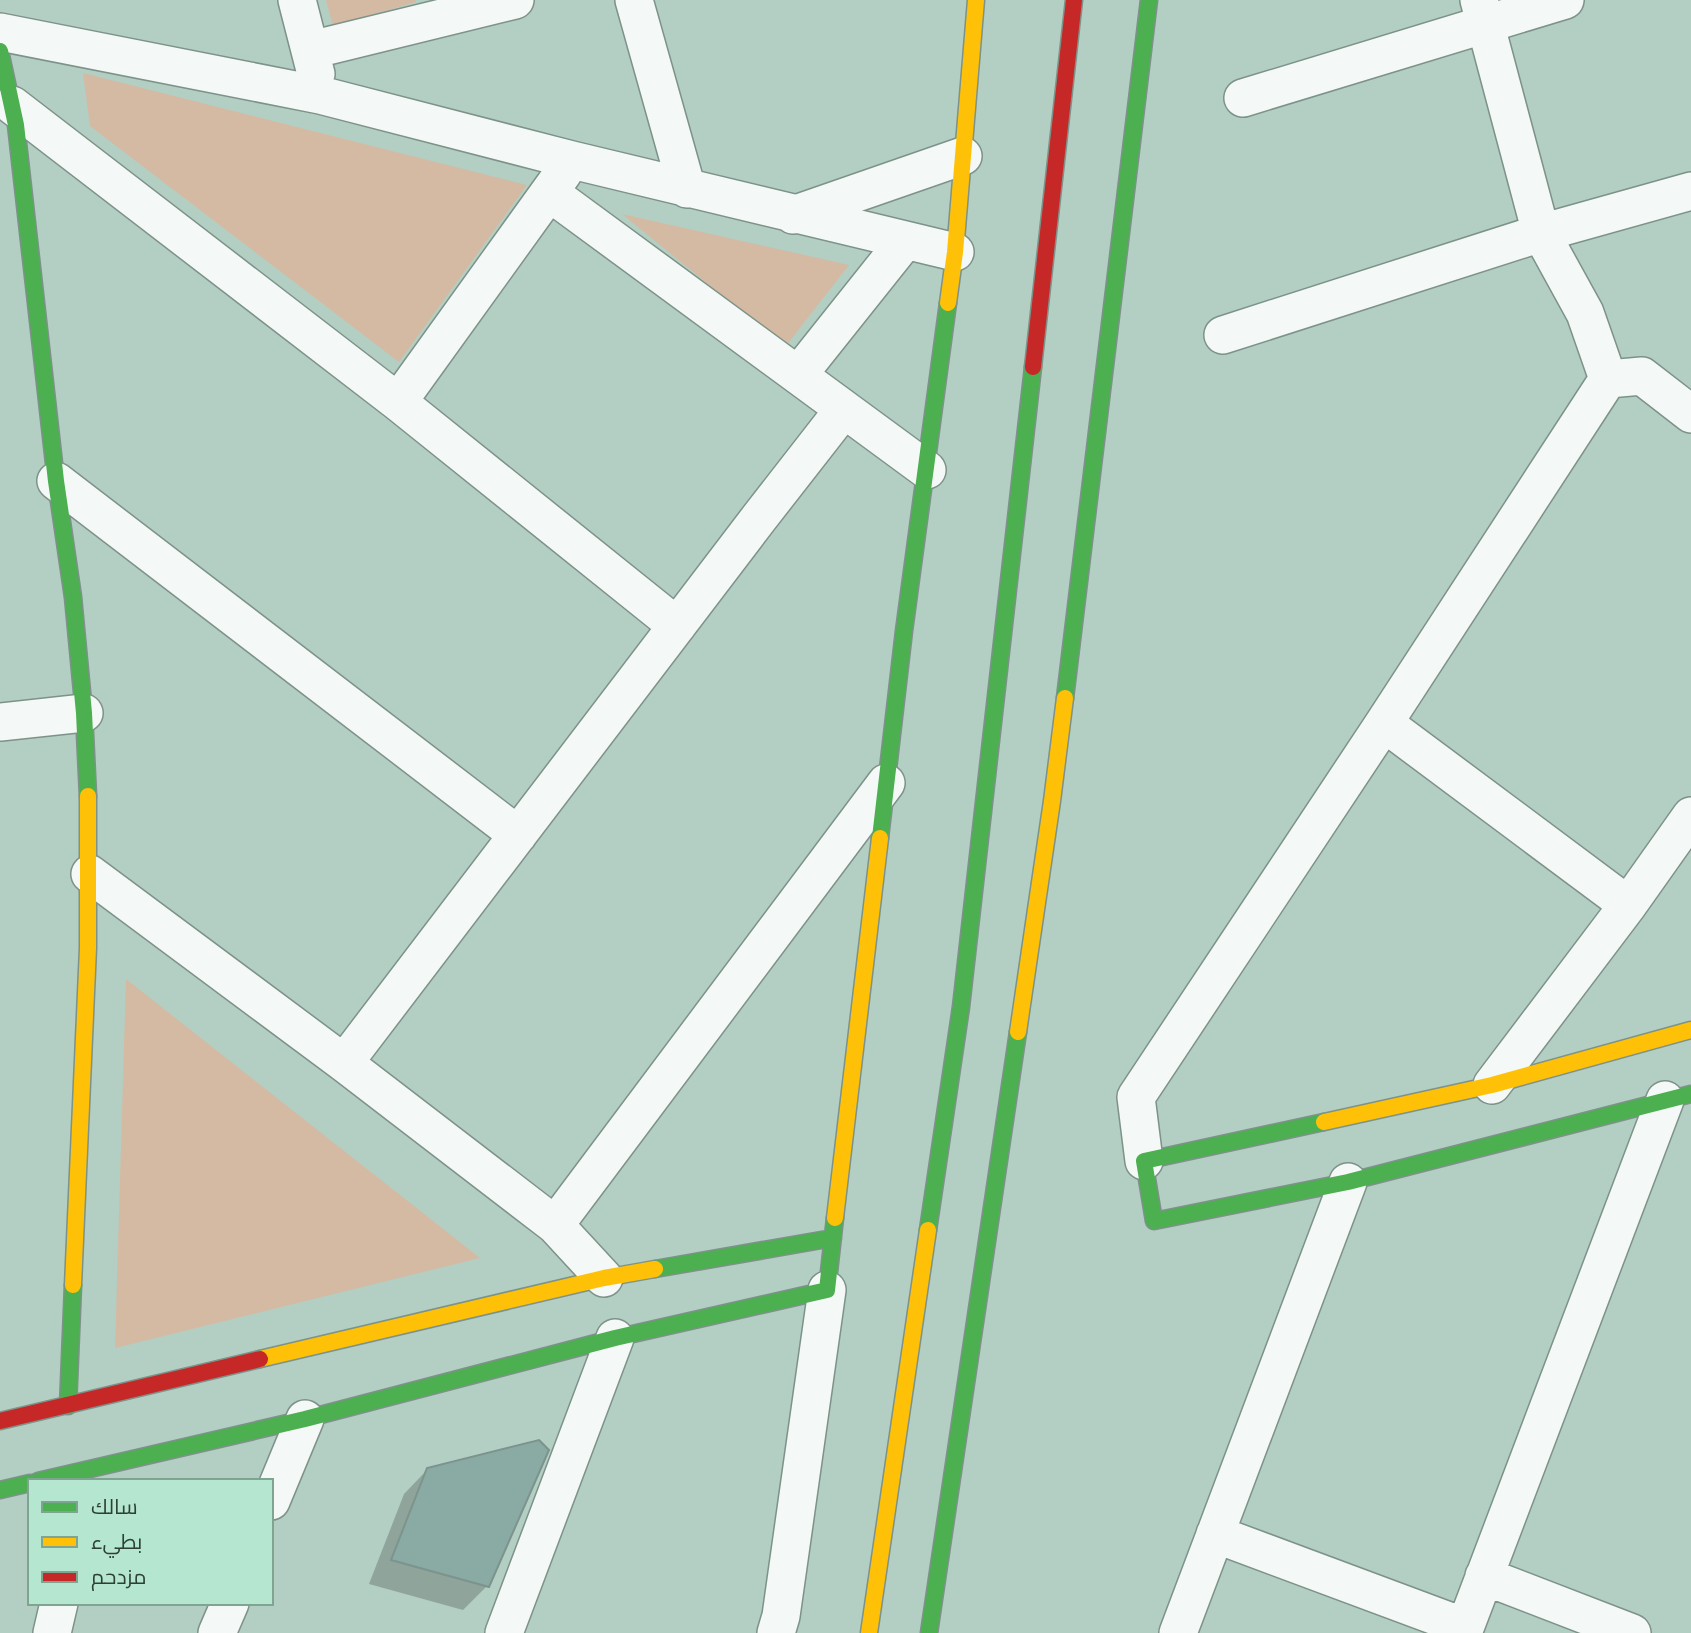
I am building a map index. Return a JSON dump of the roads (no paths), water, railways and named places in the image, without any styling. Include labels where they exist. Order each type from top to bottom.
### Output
[{"type":"street","points":[[297,0],[320,95]]},
{"type":"street","points":[[311,50],[438,9],[515,0]]},
{"type":"street","points":[[634,0],[687,189]]},
{"type":"street","points":[[776,1633],[781,1616],[827,1290],[904,631],[955,252],[976,0]]},
{"type":"street","points":[[869,1633],[961,1007],[1074,0]]},
{"type":"street","points":[[929,1633],[1052,802],[1149,0]]},
{"type":"street","points":[[1243,98],[1482,12],[1565,0]]},
{"type":"street","points":[[1482,12],[1541,233],[1585,313],[1608,379]]},
{"type":"street","points":[[0,32],[320,95],[687,189],[955,252]]},
{"type":"street","points":[[0,51],[73,597],[84,713],[90,874],[68,1406]]},
{"type":"street","points":[[9,119],[398,402],[677,626]]},
{"type":"street","points":[[793,215],[963,156]]},
{"type":"street","points":[[398,402],[572,160]]},
{"type":"street","points":[[1223,335],[1541,233],[1691,191]]},
{"type":"street","points":[[550,192],[927,470]]},
{"type":"street","points":[[798,375],[904,242]]},
{"type":"street","points":[[1608,379],[1642,376],[1691,414]]},
{"type":"street","points":[[1608,379],[1136,1097],[1154,1220],[1348,1182],[1678,1097]]},
{"type":"street","points":[[344,1063],[844,409]]},
{"type":"street","points":[[56,481],[518,835]]},
{"type":"street","points":[[0,722],[84,713]]},
{"type":"street","points":[[1384,723],[1628,905]]},
{"type":"street","points":[[555,1225],[886,783]]},
{"type":"street","points":[[1492,1085],[1691,817]]},
{"type":"street","points":[[90,874],[344,1063],[555,1225],[606,1284]]},
{"type":"street","points":[[1144,1161],[1492,1085],[1691,1030]]},
{"type":"street","points":[[1215,1534],[1464,1630],[1678,1097]]},
{"type":"street","points":[[1178,1633],[1348,1182]]},
{"type":"street","points":[[0,1421],[606,1284],[833,1238]]},
{"type":"street","points":[[53,1479],[92,1474],[305,1419],[614,1332],[827,1290]]},
{"type":"street","points":[[504,1633],[614,1332]]},
{"type":"street","points":[[273,1496],[305,1419]]},
{"type":"street","points":[[0,1490],[28,1483]]},
{"type":"street","points":[[1485,1576],[1632,1633]]},
{"type":"street","points":[[52,1633],[59,1605]]},
{"type":"street","points":[[217,1633],[229,1605]]}]
